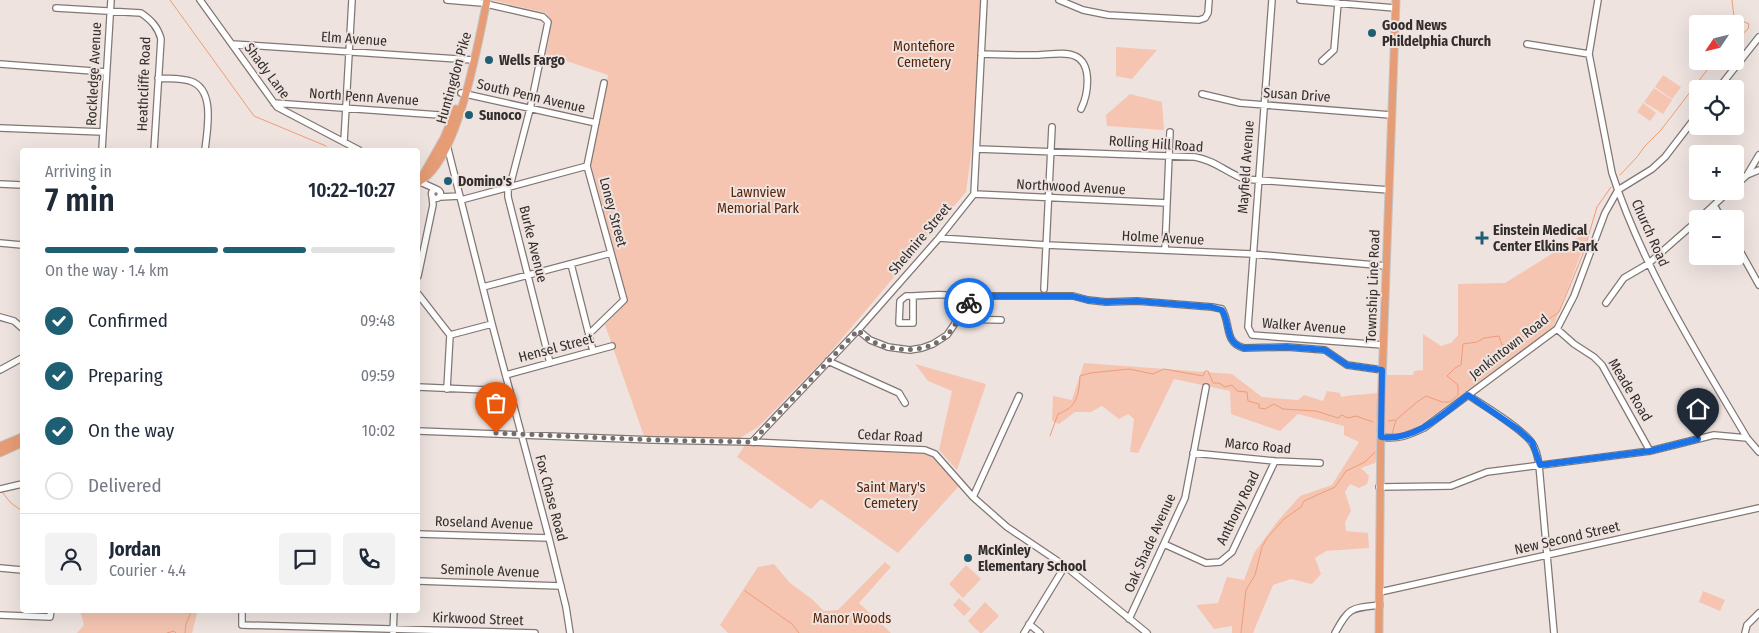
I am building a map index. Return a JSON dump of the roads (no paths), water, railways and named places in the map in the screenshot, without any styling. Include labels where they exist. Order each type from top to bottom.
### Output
[{"type":"main road","name":"Huntingdon Pike","points":[[420,180],[430,172],[446,145],[457,119],[485,2]]},
{"type":"main road","name":"Township Line Road","points":[[1379,633],[1382,370],[1396,4]]},
{"type":"main road","name":"Huntingdon Pike","points":[[420,179],[437,151],[463,93]]},
{"type":"main road","points":[[0,446],[20,438]]},
{"type":"main road","points":[[0,453],[20,444]]},
{"type":"street","name":"Rockledge Avenue","points":[[102,148],[111,0]]},
{"type":"street","name":"Shady Lane","points":[[200,0],[274,103],[282,111],[355,148]]},
{"type":"street","points":[[344,142],[352,0]]},
{"type":"street","points":[[448,0],[485,2]]},
{"type":"street","points":[[974,194],[984,0]]},
{"type":"street","points":[[1058,0],[1083,10],[1108,15],[1199,20],[1205,18],[1208,13],[1209,0]]},
{"type":"street","name":"Mayfield Avenue","points":[[1252,335],[1248,327],[1252,254],[1272,0]]},
{"type":"street","points":[[1300,0],[1396,4]]},
{"type":"street","name":"Church Road","points":[[1598,0],[1589,54],[1612,173],[1618,190],[1648,264],[1747,438],[1759,452]]},
{"type":"street","name":"Burke Avenue","points":[[485,2],[544,17],[548,22],[530,109],[511,182],[508,187],[508,197],[550,363]]},
{"type":"street","points":[[1322,61],[1334,50],[1338,3]]},
{"type":"street","points":[[56,8],[110,11]]},
{"type":"street","name":"Heathcliffe Road","points":[[110,11],[141,13],[151,20],[159,31],[161,39],[154,148]]},
{"type":"street","points":[[1725,80],[1759,37]]},
{"type":"street","name":"Elm Avenue","points":[[232,44],[472,60]]},
{"type":"street","points":[[1527,44],[1589,54]]},
{"type":"street","points":[[982,54],[1067,54],[1078,57],[1084,62],[1086,71],[1085,102],[1082,109]]},
{"type":"street","points":[[0,64],[106,72]]},
{"type":"street","points":[[158,78],[191,81],[205,94],[208,103],[205,148]]},
{"type":"street","name":"Loney Street","points":[[589,334],[624,300],[587,166],[604,83]]},
{"type":"street","name":"South Penn Avenue","points":[[463,93],[596,123]]},
{"type":"street","name":"Susan Drive","points":[[1202,94],[1240,103],[1391,115]]},
{"type":"street","name":"North Penn Avenue","points":[[274,103],[453,116]]},
{"type":"street","name":"Jenkintown Road","points":[[1381,437],[1403,438],[1424,428],[1558,329],[1574,296],[1605,213],[1618,190],[1652,169],[1665,157],[1689,126]]},
{"type":"street","points":[[1044,289],[1052,127]]},
{"type":"street","points":[[0,128],[103,132]]},
{"type":"street","points":[[1165,250],[1170,132]]},
{"type":"street","name":"Fox Chase Road","points":[[446,145],[549,538],[570,633]]},
{"type":"street","name":"Rolling Hill Road","points":[[977,149],[1170,155],[1205,158],[1244,179],[1389,190]]},
{"type":"street","points":[[1744,178],[1759,155]]},
{"type":"street","points":[[420,183],[436,193],[460,198],[587,166]]},
{"type":"street","points":[[1747,175],[1759,170]]},
{"type":"street","points":[[0,184],[20,185]]},
{"type":"street","points":[[420,267],[436,193]]},
{"type":"street","name":"Northwood Avenue","points":[[974,194],[1048,199],[1167,203]]},
{"type":"street","name":"Shelmire Street","points":[[752,442],[858,330],[939,238],[974,194]]},
{"type":"street","points":[[1708,210],[1719,200]]},
{"type":"street","points":[[1714,205],[1717,210]]},
{"type":"street","points":[[1606,303],[1624,278],[1648,264],[1689,227]]},
{"type":"street","name":"Holme Avenue","points":[[939,238],[1046,245],[1252,254],[1386,266]]},
{"type":"street","points":[[0,243],[20,245]]},
{"type":"street","points":[[483,287],[611,254]]},
{"type":"street","points":[[1744,258],[1759,284]]},
{"type":"street","points":[[571,264],[593,351]]},
{"type":"street","points":[[913,296],[913,323],[900,323],[900,302],[906,296],[942,294],[963,297],[970,301]]},
{"type":"street","points":[[858,330],[870,340],[888,347],[910,350],[933,344],[947,335],[974,296],[1072,296],[1106,302],[1137,301],[1212,307],[1222,310],[1227,318],[1229,338],[1237,346],[1244,348],[1278,347],[1325,350],[1347,365],[1382,370]]},
{"type":"street","points":[[420,297],[450,335],[447,389]]},
{"type":"street","points":[[0,316],[14,321],[20,326]]},
{"type":"street","points":[[957,319],[1001,320]]},
{"type":"street","points":[[450,335],[492,324]]},
{"type":"street","name":"Meade Road","points":[[1558,329],[1602,365],[1650,451]]},
{"type":"street","name":"Walker Avenue","points":[[1252,335],[1383,345]]},
{"type":"street","name":"Hensel Street","points":[[506,375],[612,346]]},
{"type":"street","points":[[0,370],[20,359]]},
{"type":"street","points":[[828,361],[899,393],[905,403]]},
{"type":"street","points":[[420,387],[510,391]]},
{"type":"street","name":"Oak Shade Avenue","points":[[1129,620],[1184,498],[1206,388]]},
{"type":"street","points":[[1468,395],[1519,430],[1532,442],[1540,465],[1554,633]]},
{"type":"street","points":[[973,497],[1019,396]]},
{"type":"street","points":[[739,442],[762,430],[770,443]]},
{"type":"street","name":"Cedar Road","points":[[420,431],[752,442],[925,450],[935,454],[973,497],[1007,527],[1065,566],[1147,633]]},
{"type":"street","points":[[1380,488],[1451,486],[1487,472],[1650,451],[1714,435],[1747,438]]},
{"type":"street","name":"Marco Road","points":[[1193,453],[1275,461],[1320,463]]},
{"type":"street","name":"Anthony Road","points":[[1164,544],[1206,563],[1220,562],[1232,552],[1275,461]]},
{"type":"street","points":[[0,489],[20,484]]},
{"type":"street","name":"New Second Street","points":[[1380,592],[1759,508]]},
{"type":"street","name":"Roseland Avenue","points":[[420,534],[549,538]]},
{"type":"street","points":[[1024,633],[1065,566]]},
{"type":"street","points":[[0,568],[20,570]]},
{"type":"street","name":"Seminole Avenue","points":[[420,581],[561,586]]},
{"type":"street","points":[[1335,633],[1349,611],[1361,607],[1380,605]]},
{"type":"street","points":[[0,615],[50,613]]},
{"type":"street","name":"Kirkwood Street","points":[[242,613],[242,625],[393,631],[535,633]]},
{"type":"street","points":[[393,631],[394,613]]},
{"type":"street","points":[[1745,633],[1747,625],[1759,614]]},
{"type":"street","points":[[1029,624],[1040,633]]},
{"type":"waterway","points":[[170,0],[254,116],[326,146]]},
{"type":"waterway","points":[[1732,0],[1734,15]]},
{"type":"waterway","points":[[1744,22],[1749,24],[1748,29],[1744,33]]},
{"type":"waterway","points":[[1620,175],[1661,130],[1707,70]]},
{"type":"waterway","points":[[1392,434],[1396,420],[1426,396],[1442,402],[1450,402],[1458,395],[1458,385],[1447,376],[1461,365],[1463,344],[1499,336],[1502,345],[1509,346],[1559,312],[1583,254],[1597,207],[1611,187]]},
{"type":"waterway","points":[[1050,436],[1058,414],[1069,408],[1076,400],[1080,376],[1090,373],[1129,369],[1153,374],[1164,369],[1203,376],[1205,371],[1208,371],[1213,383],[1219,383],[1225,387],[1232,385],[1237,391],[1247,392],[1248,401],[1259,404],[1259,408],[1265,409],[1274,404],[1283,409],[1316,411],[1338,418],[1342,415],[1348,418],[1356,416],[1373,422]]},
{"type":"waterway","points":[[1388,421],[1395,420]]},
{"type":"waterway","points":[[1241,633],[1246,590],[1255,575],[1262,547],[1267,538],[1284,519],[1301,507],[1304,501],[1335,487],[1346,471],[1365,462],[1375,452]]},
{"type":"waterway","points":[[2,492],[11,503],[20,510]]},
{"type":"waterway","points":[[745,591],[792,624],[799,633]]},
{"type":"waterway","points":[[185,633],[186,624],[191,613]]},
{"type":"waterway","points":[[167,633],[174,631],[176,633]]},
{"type":"place","name":"Good News Phildelphia Church","points":[[1372,33]]},
{"type":"place","name":"Wells Fargo","points":[[489,60]]},
{"type":"place","name":"Sunoco","points":[[469,115]]},
{"type":"place","name":"Domino's","points":[[448,181]]},
{"type":"place","name":"Einstein Medical Center Elkins Park","points":[[1482,238]]},
{"type":"place","name":"McKinley Elementary School","points":[[968,558]]},
{"type":"park label","name":"Montefiore Cemetery","points":[[924,54]]},
{"type":"park label","name":"Lawnview Memorial Park","points":[[758,200]]},
{"type":"park label","name":"Saint Mary's Cemetery","points":[[891,496]]},
{"type":"park label","name":"Manor Woods","points":[[852,618]]}]
